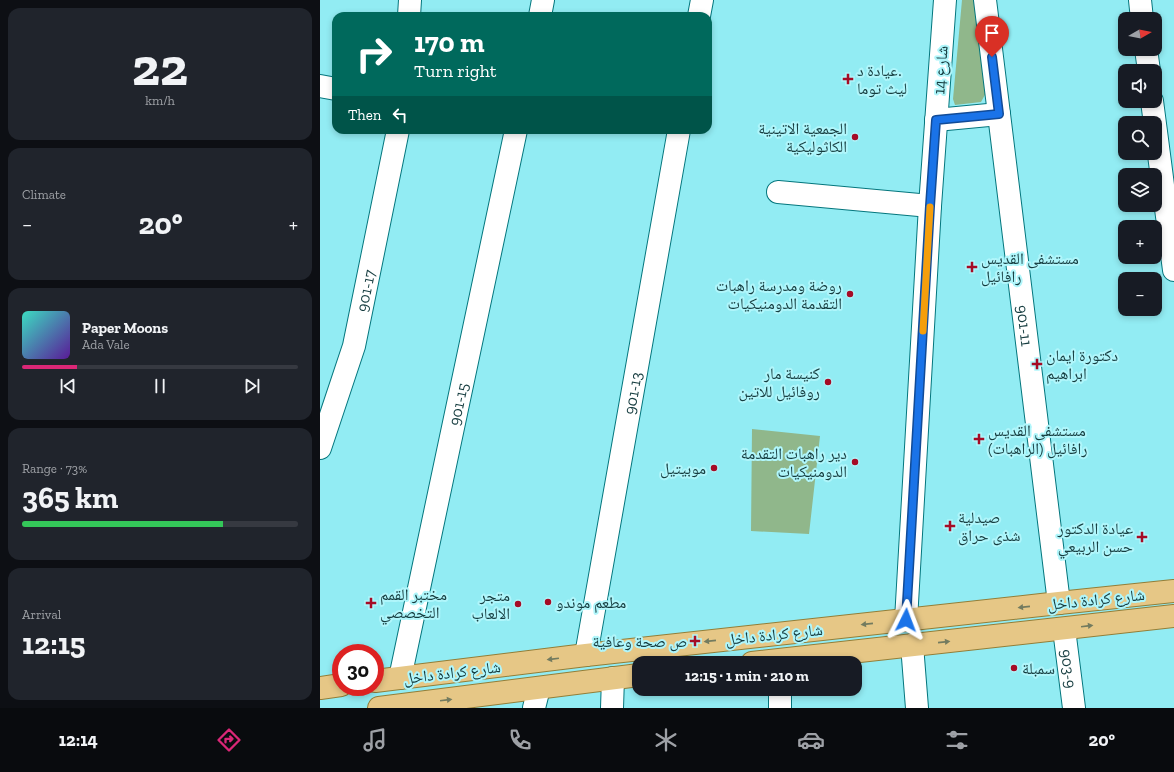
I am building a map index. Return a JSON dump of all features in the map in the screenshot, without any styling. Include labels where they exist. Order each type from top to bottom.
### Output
[{"type":"main road","name":"شارع كرادة داخل","points":[[384,680],[586,655],[1174,591]]},
{"type":"main road","name":"شارع كرادة داخل","points":[[827,656],[1174,616]]},
{"type":"main road","name":"شارع كرادة داخل","points":[[391,707],[536,698],[613,678],[632,677]]},
{"type":"main road","points":[[320,688],[332,686]]},
{"type":"street","points":[[409,12],[410,0]]},
{"type":"street","points":[[541,12],[543,0]]},
{"type":"street","points":[[700,12],[702,0]]},
{"type":"street","name":"شارع 14","points":[[906,620],[930,206],[945,0]]},
{"type":"street","name":"901-11","points":[[985,0],[1059,603]]},
{"type":"street","points":[[1140,0],[1141,12]]},
{"type":"street","points":[[320,86],[332,88]]},
{"type":"street","points":[[1153,108],[1174,270]]},
{"type":"street","points":[[936,120],[999,114]]},
{"type":"street","name":"901-17","points":[[320,448],[354,346],[397,134]]},
{"type":"street","name":"901-15","points":[[400,678],[515,134]]},
{"type":"street","name":"901-13","points":[[586,655],[678,134]]},
{"type":"street","points":[[778,192],[930,206]]},
{"type":"street","name":"903-9","points":[[1064,629],[1074,708]]},
{"type":"street","points":[[912,645],[917,708]]},
{"type":"street","points":[[612,708],[613,678]]},
{"type":"street","points":[[780,696],[780,708]]},
{"type":"green space","points":[[962,0],[978,0],[986,93],[981,102],[955,105],[953,99]]},
{"type":"green space","points":[[752,429],[820,436],[809,534],[751,531]]},
{"type":"slow traffic","points":[[923,331],[930,207]]},
{"type":"place","name":"عيادة د. ليث توما","points":[[848,79]]},
{"type":"place","name":"الجمعية الاتينية الكاثوليكية","points":[[855,137]]},
{"type":"place","name":"مستشفى القديس رافائيل","points":[[972,267]]},
{"type":"place","name":"روضة ومدرسة راهبات التقدمة الدومنيكيات","points":[[850,294]]},
{"type":"place","name":"دكتورة ايمان ابراهيم","points":[[1037,364]]},
{"type":"place","name":"كنيسة مار روفائيل للاتين","points":[[828,382]]},
{"type":"place","name":"مستشفى القديس رافائيل (الراهبات)","points":[[979,439]]},
{"type":"place","name":"دير راهبات التقدمة الدومنيكيات","points":[[855,462]]},
{"type":"place","name":"موبيتيل","points":[[714,468]]},
{"type":"place","name":"صيدلية شذى حراق","points":[[950,526]]},
{"type":"place","name":"عيادة الدكتور حسن الربيعي","points":[[1142,537]]},
{"type":"place","name":"مطعم موندو","points":[[548,602]]},
{"type":"place","name":"مختبر القمم التخصصي","points":[[371,603]]},
{"type":"place","name":"متجر الالعاب","points":[[518,604]]},
{"type":"place","name":"ص صحة وعافية","points":[[695,641]]},
{"type":"place","name":"سمبلة","points":[[1014,668]]},
{"type":"route","points":[[906,620],[936,120],[999,114],[992,57]]}]
